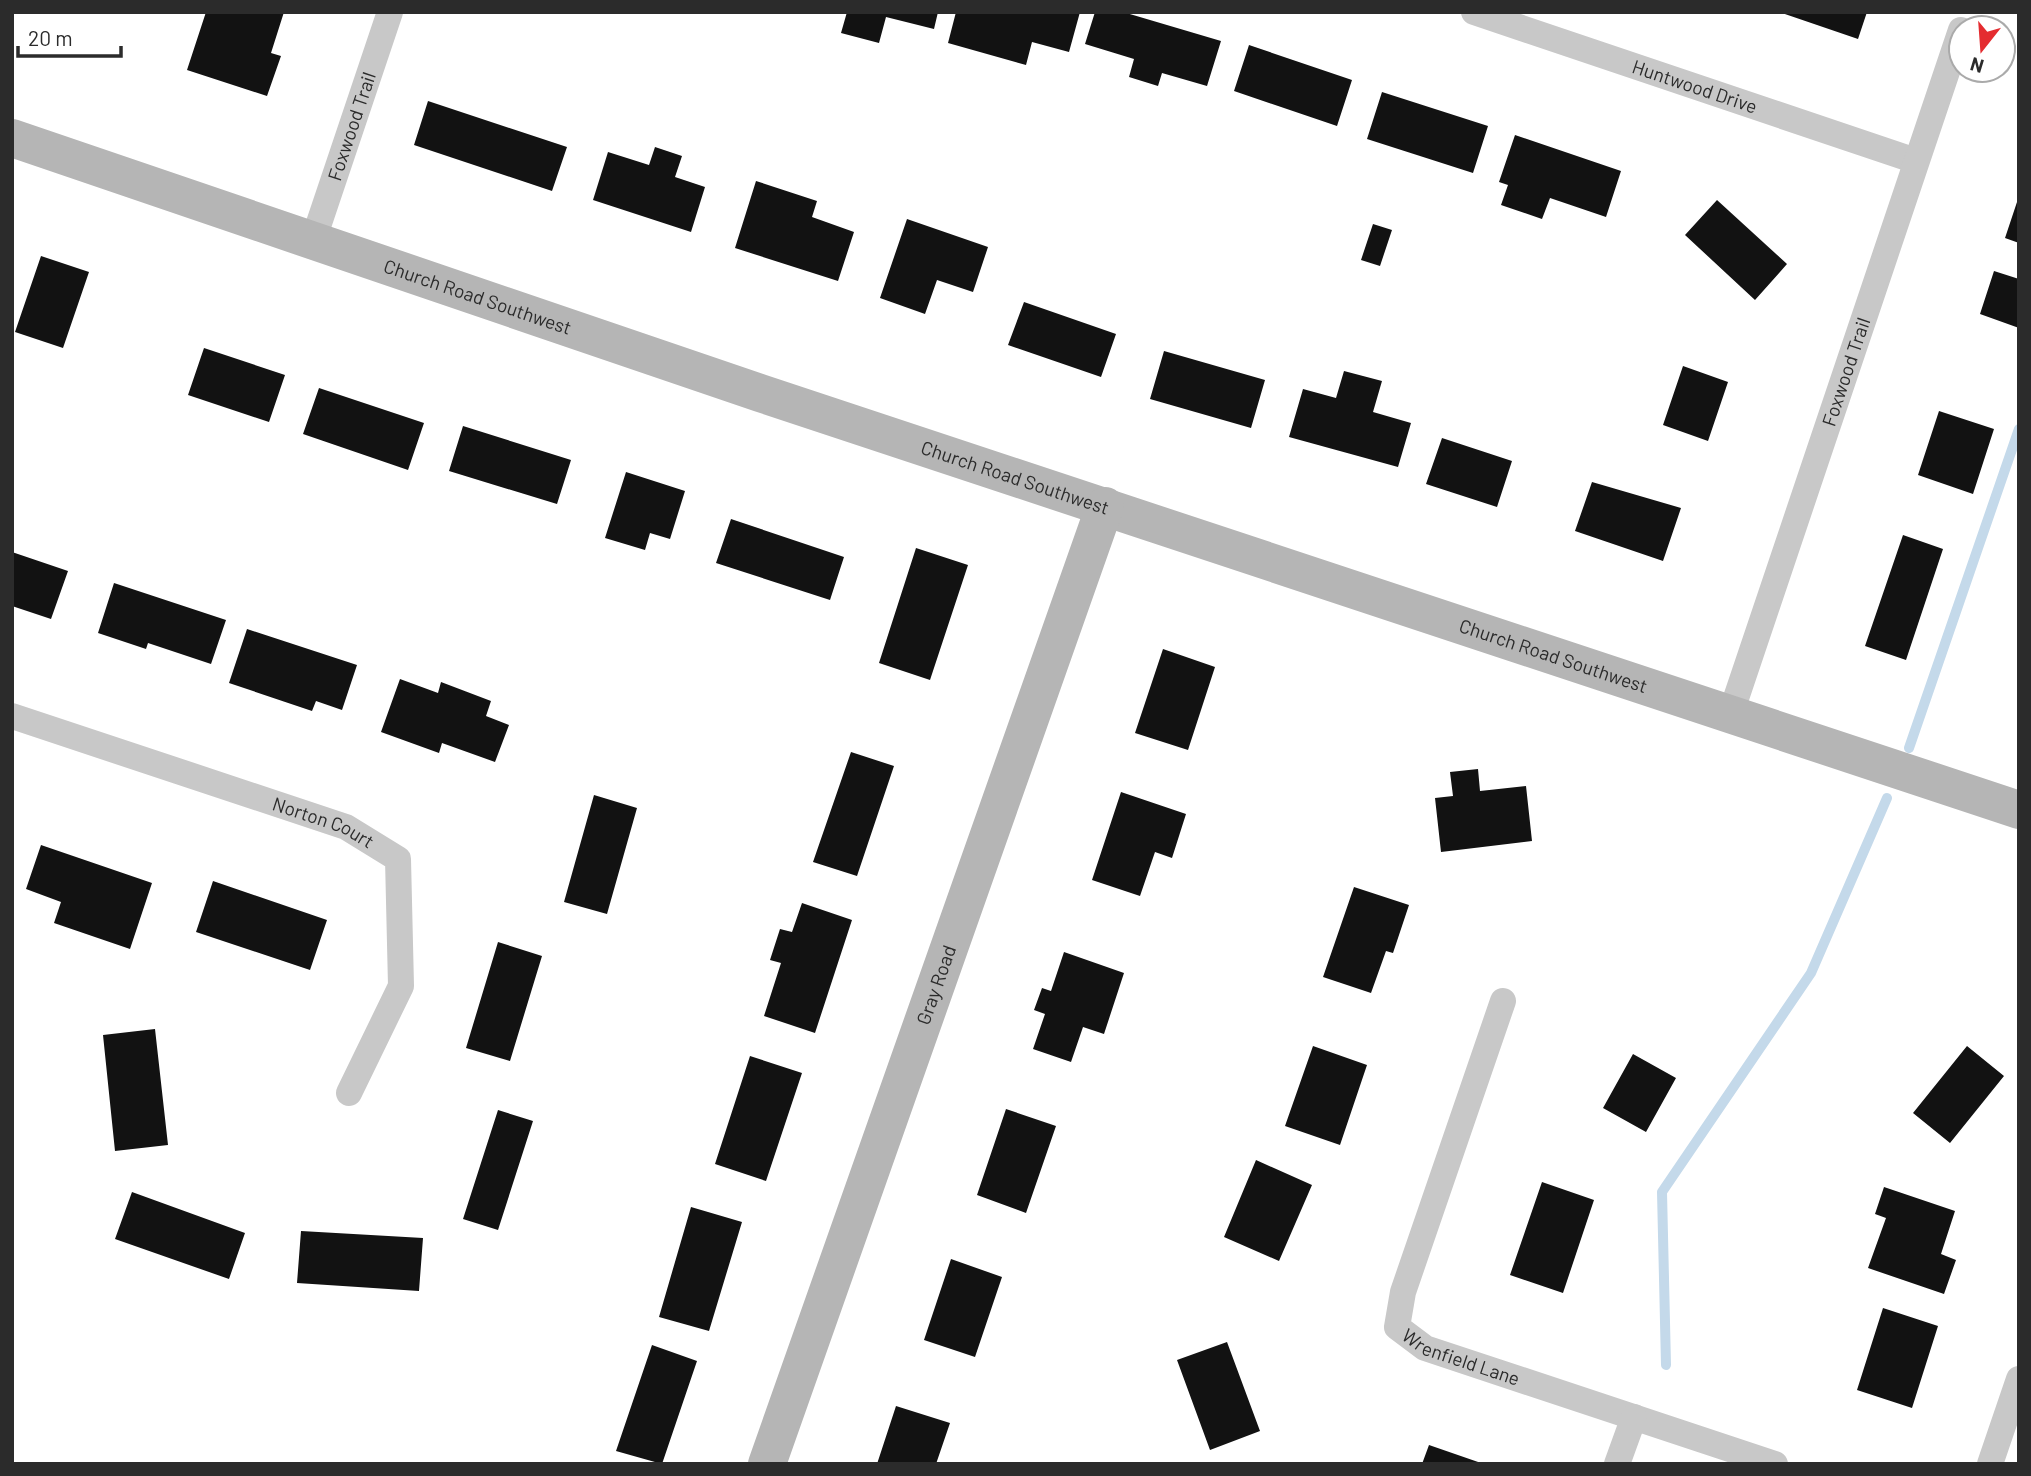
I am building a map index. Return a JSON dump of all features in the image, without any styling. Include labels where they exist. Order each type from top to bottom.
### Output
[{"type":"street","name":"Foxwood Trail","points":[[313,241],[390,12]]},
{"type":"street","name":"Huntwood Drive","points":[[1474,12],[1916,161]]},
{"type":"street","name":"Foxwood Trail","points":[[1731,713],[1947,70]]},
{"type":"street","name":"Church Road Southwest","points":[[12,138],[313,241],[2019,810]]},
{"type":"street","name":"Gray Road","points":[[767,1464],[1105,506]]},
{"type":"street","name":"Norton Court","points":[[12,716],[346,827],[398,859],[401,986],[349,1093]]},
{"type":"street","name":"Wrenfield Lane","points":[[1503,1001],[1403,1292],[1397,1327],[1425,1348],[1775,1464]]},
{"type":"street","points":[[1990,1464],[2019,1379]]},
{"type":"street","points":[[1617,1464],[1634,1417]]},
{"type":"building","points":[[206,12],[284,12],[271,53],[281,56],[267,96],[187,70]]},
{"type":"building","points":[[847,12],[938,12],[934,29],[886,17],[879,43],[841,33]]},
{"type":"building","points":[[956,12],[1080,12],[1069,52],[1032,42],[1026,65],[948,43]]},
{"type":"building","points":[[1095,12],[1123,12],[1221,41],[1207,86],[1162,73],[1158,86],[1129,77],[1134,59],[1085,44]]},
{"type":"building","points":[[1779,12],[1867,12],[1858,39]]},
{"type":"building","points":[[1249,45],[1352,80],[1337,126],[1234,91]]},
{"type":"building","points":[[1382,92],[1488,126],[1473,173],[1367,139]]},
{"type":"building","points":[[428,101],[567,147],[552,191],[414,145]]},
{"type":"building","points":[[1515,135],[1621,171],[1606,217],[1550,198],[1542,219],[1501,205],[1508,185],[1499,182]]},
{"type":"building","points":[[655,147],[682,156],[675,177],[705,187],[691,232],[593,200],[608,152],[649,165]]},
{"type":"building","points":[[756,181],[817,201],[812,217],[854,232],[838,281],[735,248]]},
{"type":"building","points":[[2019,199],[2019,243],[2005,238]]},
{"type":"building","points":[[1717,200],[1787,264],[1755,300],[1685,235]]},
{"type":"building","points":[[907,219],[988,247],[973,292],[937,280],[925,314],[880,298]]},
{"type":"building","points":[[1373,224],[1392,230],[1380,266],[1361,260]]},
{"type":"building","points":[[41,256],[89,272],[63,348],[15,332]]},
{"type":"building","points":[[1994,271],[2019,279],[2019,328],[1980,314]]},
{"type":"building","points":[[1024,302],[1116,334],[1101,377],[1008,345]]},
{"type":"building","points":[[204,348],[285,375],[269,422],[188,395]]},
{"type":"building","points":[[1164,351],[1265,380],[1251,428],[1150,399]]},
{"type":"building","points":[[1683,366],[1728,382],[1708,441],[1663,425]]},
{"type":"building","points":[[1344,371],[1382,381],[1373,412],[1411,423],[1398,467],[1289,437],[1303,389],[1336,398]]},
{"type":"building","points":[[319,388],[424,423],[408,470],[303,434]]},
{"type":"building","points":[[1939,411],[1994,429],[1973,494],[1918,475]]},
{"type":"building","points":[[463,426],[571,460],[557,504],[449,471]]},
{"type":"building","points":[[1442,438],[1512,461],[1497,507],[1426,484]]},
{"type":"building","points":[[626,472],[685,491],[670,539],[650,533],[645,550],[605,538]]},
{"type":"building","points":[[1592,482],[1681,508],[1663,561],[1575,531]]},
{"type":"building","points":[[731,519],[844,557],[830,600],[716,563]]},
{"type":"building","points":[[1903,535],[1943,549],[1906,660],[1865,646]]},
{"type":"building","points":[[916,548],[968,565],[930,680],[879,663]]},
{"type":"building","points":[[12,552],[68,571],[51,619],[12,606]]},
{"type":"building","points":[[114,583],[226,620],[211,664],[148,643],[146,649],[98,633]]},
{"type":"building","points":[[247,629],[357,665],[342,710],[316,701],[312,711],[229,683]]},
{"type":"building","points":[[1163,649],[1215,667],[1188,750],[1135,733]]},
{"type":"building","points":[[400,679],[438,693],[441,682],[491,701],[486,716],[509,725],[495,762],[442,743],[439,753],[381,732]]},
{"type":"building","points":[[851,752],[894,766],[857,876],[813,862]]},
{"type":"building","points":[[1478,769],[1480,791],[1526,786],[1532,841],[1441,852],[1435,798],[1453,796],[1450,772]]},
{"type":"building","points":[[1121,792],[1186,814],[1172,858],[1155,852],[1140,896],[1092,880]]},
{"type":"building","points":[[594,795],[637,808],[607,914],[564,902]]},
{"type":"building","points":[[41,845],[152,883],[130,949],[54,923],[61,902],[26,889]]},
{"type":"building","points":[[213,881],[327,920],[310,970],[196,932]]},
{"type":"building","points":[[1354,887],[1409,905],[1393,953],[1386,951],[1371,993],[1323,977]]},
{"type":"building","points":[[802,903],[852,920],[815,1033],[764,1016],[781,963],[770,960],[780,929],[792,932]]},
{"type":"building","points":[[498,942],[542,956],[510,1061],[466,1048]]},
{"type":"building","points":[[1064,952],[1124,973],[1104,1034],[1083,1027],[1071,1062],[1033,1049],[1045,1014],[1034,1010],[1042,988],[1051,991]]},
{"type":"building","points":[[155,1029],[168,1145],[115,1151],[103,1035]]},
{"type":"building","points":[[1313,1046],[1367,1065],[1340,1145],[1285,1126]]},
{"type":"building","points":[[1967,1046],[2004,1076],[1950,1143],[1913,1113]]},
{"type":"building","points":[[1633,1054],[1676,1078],[1646,1132],[1603,1108]]},
{"type":"building","points":[[750,1056],[802,1073],[766,1181],[715,1164]]},
{"type":"building","points":[[1006,1109],[1056,1126],[1026,1213],[977,1195]]},
{"type":"building","points":[[498,1110],[533,1121],[498,1230],[463,1219]]},
{"type":"building","points":[[1256,1160],[1312,1185],[1279,1261],[1224,1237]]},
{"type":"building","points":[[1542,1182],[1594,1200],[1563,1293],[1510,1275]]},
{"type":"building","points":[[1884,1187],[1955,1211],[1941,1254],[1956,1260],[1944,1294],[1868,1268],[1886,1218],[1875,1214]]},
{"type":"building","points":[[132,1192],[245,1233],[229,1279],[115,1239]]},
{"type":"building","points":[[691,1207],[742,1222],[709,1331],[659,1317]]},
{"type":"building","points":[[301,1231],[423,1238],[419,1291],[297,1283]]},
{"type":"building","points":[[951,1259],[1002,1277],[975,1357],[924,1340]]},
{"type":"building","points":[[1883,1308],[1938,1326],[1912,1408],[1857,1390]]},
{"type":"building","points":[[1227,1342],[1260,1431],[1210,1450],[1177,1360]]},
{"type":"building","points":[[652,1345],[697,1361],[662,1464],[616,1451]]},
{"type":"building","points":[[896,1406],[950,1423],[936,1464],[877,1464]]},
{"type":"building","points":[[1429,1445],[1481,1463],[1481,1464],[1422,1464]]},
{"type":"waterway","points":[[1909,748],[2019,429]]},
{"type":"waterway","points":[[1666,1365],[1662,1192],[1811,973],[1887,798]]}]
